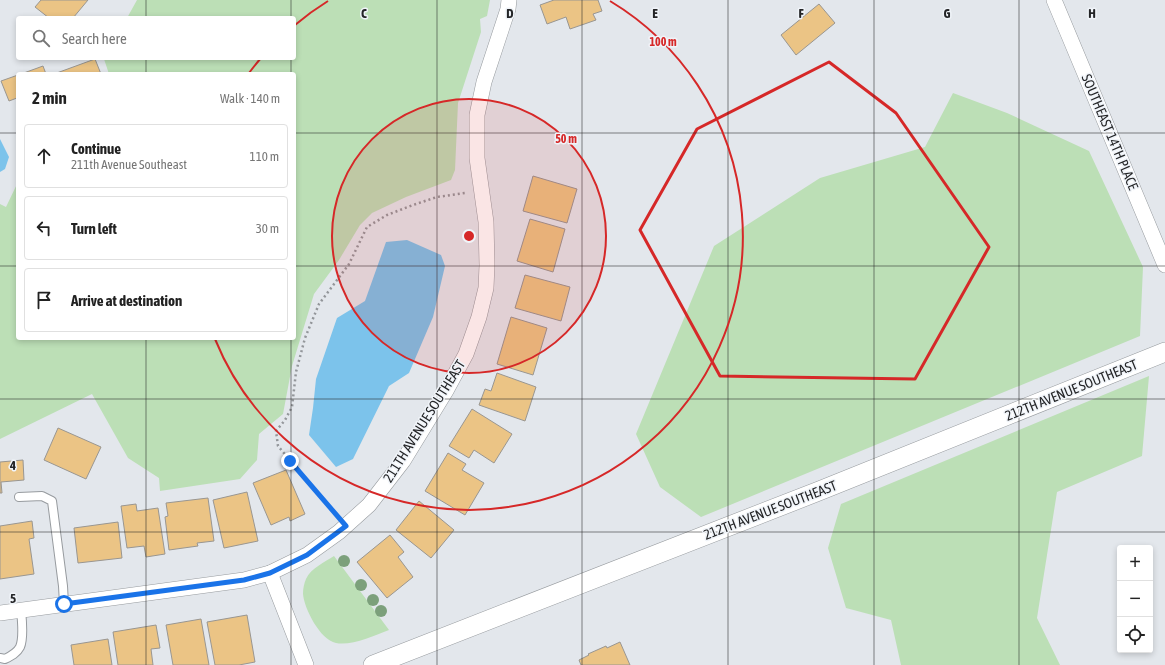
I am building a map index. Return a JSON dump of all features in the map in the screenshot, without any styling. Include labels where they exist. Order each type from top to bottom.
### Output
[{"type":"street","name":"211TH AVENUE SOUTHEAST","points":[[0,613],[244,580],[270,573],[307,555],[346,526],[369,505],[403,461],[447,389],[466,354],[479,317],[486,288],[487,265],[486,222],[477,158],[477,115],[484,82],[506,15],[509,0]]},
{"type":"street","name":"SOUTHEAST 14TH PLACE","points":[[1054,0],[1165,265]]},
{"type":"street","name":"212TH AVENUE SOUTHEAST","points":[[373,665],[826,488],[1165,352]]},
{"type":"street","points":[[270,573],[306,665]]},
{"type":"lane","points":[[19,497],[42,496],[52,501],[64,586],[64,604]]},
{"type":"lane","points":[[0,658],[5,659],[15,654],[20,646],[23,625],[21,610]]},
{"type":"path","points":[[346,526],[278,446],[276,431],[285,420],[292,407],[296,372],[305,338],[319,304],[349,264],[367,227],[387,215],[431,199],[481,190]]},
{"type":"highlighted area","points":[[829,62],[896,113],[989,247],[915,379],[720,376],[640,230],[697,129]]},
{"type":"green space","points":[[137,0],[490,0],[487,16],[480,19],[481,32],[458,103],[455,170],[451,180],[406,197],[372,213],[360,225],[339,260],[314,294],[292,366],[283,414],[259,434],[257,460],[240,479],[160,491],[159,478],[128,458],[92,394],[0,439],[0,204],[6,207],[16,186],[16,340],[296,340],[296,72],[108,72],[104,60],[296,60],[296,16],[128,16]]},
{"type":"green space","points":[[953,93],[1007,113],[1089,151],[1143,267],[1140,336],[701,517],[660,487],[636,434],[714,246],[820,178],[925,147]]},
{"type":"green space","points":[[1149,376],[1142,456],[1057,492],[1037,618],[1060,665],[901,665],[891,620],[846,608],[828,548],[841,504]]},
{"type":"green space","points":[[334,556],[389,630],[362,640],[342,644],[330,641],[319,630],[306,607],[303,594],[304,586],[308,575],[311,572]]},
{"type":"water","points":[[0,139],[9,157],[5,169],[0,172]]},
{"type":"water","points":[[407,240],[441,255],[445,266],[433,317],[409,373],[389,386],[353,459],[336,467],[309,435],[316,379],[337,318],[365,301],[386,242]]},
{"type":"building","points":[[41,0],[88,0],[75,16],[46,16],[35,7]]},
{"type":"building","points":[[554,0],[598,0],[602,11],[593,14],[596,20],[570,29],[566,17],[547,24],[540,5]]},
{"type":"building","points":[[819,4],[835,23],[796,55],[781,35]]},
{"type":"building","points":[[95,60],[100,72],[59,72]]},
{"type":"building","points":[[43,66],[45,72],[26,72]]},
{"type":"building","points":[[16,76],[16,98],[9,101],[1,81]]},
{"type":"building","points":[[533,176],[577,189],[567,223],[523,211]]},
{"type":"building","points":[[530,219],[565,229],[553,272],[517,261]]},
{"type":"building","points":[[525,275],[570,287],[561,321],[515,308]]},
{"type":"building","points":[[511,317],[547,328],[533,375],[497,364]]},
{"type":"building","points":[[497,373],[536,387],[525,421],[479,405],[485,389],[491,391]]},
{"type":"building","points":[[472,409],[512,434],[494,463],[474,450],[469,458],[449,446]]},
{"type":"building","points":[[58,428],[101,447],[86,479],[44,460]]},
{"type":"building","points":[[448,453],[466,464],[462,470],[484,483],[465,515],[425,491]]},
{"type":"building","points":[[23,460],[24,480],[1,482],[2,493],[0,493],[0,462]]},
{"type":"building","points":[[286,470],[305,514],[290,521],[289,517],[271,525],[253,483]]},
{"type":"building","points":[[247,492],[258,541],[224,548],[213,500]]},
{"type":"building","points":[[208,498],[214,541],[197,543],[198,546],[169,550],[165,517],[168,516],[166,503]]},
{"type":"building","points":[[419,501],[454,530],[431,558],[396,530]]},
{"type":"building","points":[[136,504],[137,511],[158,508],[165,554],[146,557],[144,546],[127,548],[121,506]]},
{"type":"building","points":[[32,521],[34,538],[29,539],[34,574],[0,579],[0,526]]},
{"type":"building","points":[[118,522],[122,558],[78,563],[74,528]]},
{"type":"building","points":[[390,535],[404,552],[398,557],[413,577],[387,598],[357,562]]},
{"type":"building","points":[[247,615],[255,662],[239,665],[215,665],[207,622]]},
{"type":"building","points":[[201,619],[209,665],[173,665],[166,625]]},
{"type":"building","points":[[156,625],[160,648],[151,649],[153,665],[118,665],[113,632]]},
{"type":"building","points":[[108,639],[112,665],[74,665],[71,645]]},
{"type":"building","points":[[620,642],[630,665],[581,665],[579,660],[589,655],[588,654]]},
{"type":"route","points":[[64,604],[244,580],[270,573],[307,555],[346,526],[290,461]]}]
